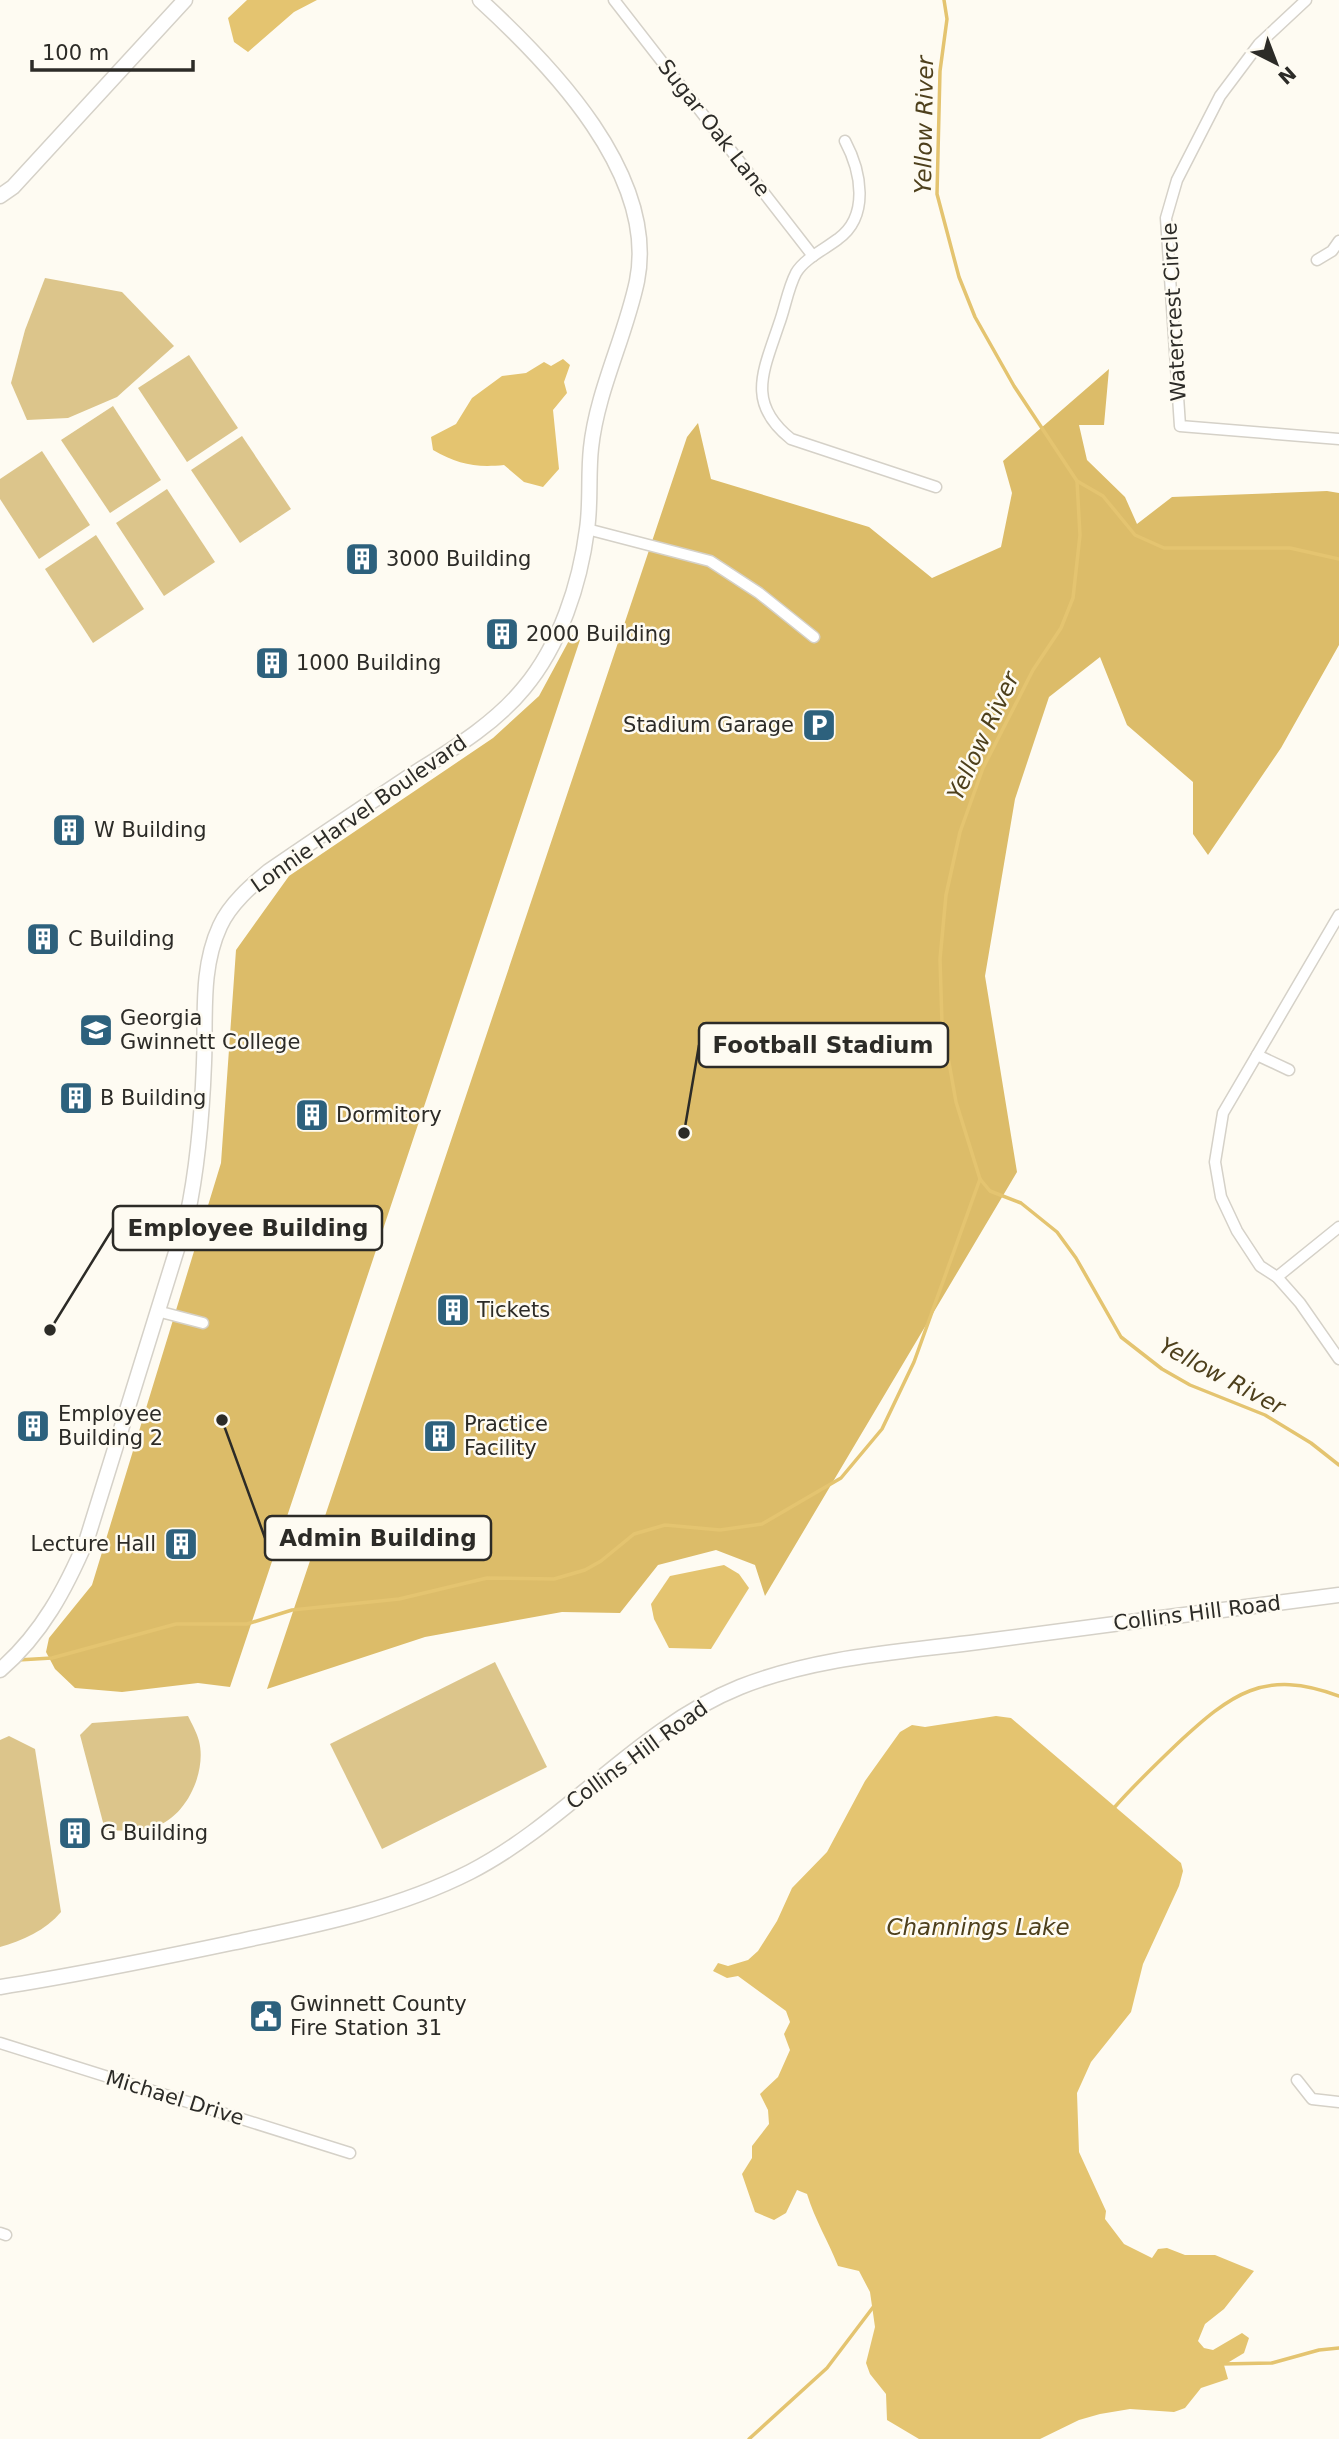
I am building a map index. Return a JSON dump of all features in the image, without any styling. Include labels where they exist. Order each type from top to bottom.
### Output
[{"type":"street","points":[[0,196],[13,187],[185,0]]},
{"type":"street","name":"Lonnie Harvel Boulevard","points":[[0,1670],[47,1618],[69,1580],[87,1539],[187,1217],[197,1171],[207,966],[220,925],[249,887],[451,750],[514,699],[540,667],[558,632],[579,572],[587,529],[591,448],[598,408],[636,284],[639,266],[637,228],[624,183],[590,117],[541,58],[480,0]]},
{"type":"street","name":"Sugar Oak Lane","points":[[614,0],[813,256]]},
{"type":"street","name":"Watercrest Circle","points":[[1306,0],[1259,44],[1220,96],[1196,138],[1177,180],[1166,218],[1169,290],[1180,426],[1339,439]]},
{"type":"street","points":[[845,141],[858,172],[859,201],[855,215],[841,237],[813,256],[797,272],[761,386],[768,416],[791,439],[936,487]]},
{"type":"street","points":[[1317,260],[1332,251],[1339,241]]},
{"type":"street","points":[[587,529],[710,561],[759,593],[814,637]]},
{"type":"street","points":[[1339,915],[1223,1113],[1215,1162],[1221,1197],[1237,1231],[1261,1266],[1277,1277],[1339,1359]]},
{"type":"street","points":[[1256,1055],[1289,1070]]},
{"type":"street","points":[[1277,1277],[1339,1227]]},
{"type":"street","points":[[157,1311],[203,1323]]},
{"type":"street","name":"Collins Hill Road","points":[[0,1987],[311,1927],[386,1906],[437,1887],[471,1871],[530,1834],[695,1710],[738,1688],[782,1672],[864,1657],[1339,1595]]},
{"type":"street","name":"Michael Drive","points":[[0,2043],[350,2153]]},
{"type":"street","points":[[1297,2080],[1312,2099],[1339,2102]]},
{"type":"shaded area","points":[[45,278],[122,292],[174,346],[117,397],[68,418],[27,420],[11,383],[25,330]]},
{"type":"shaded area","points":[[189,355],[238,428],[187,462],[138,388]]},
{"type":"shaded area","points":[[1109,369],[1104,425],[1079,425],[1087,460],[1125,497],[1137,524],[1172,497],[1327,491],[1339,493],[1339,645],[1281,748],[1208,855],[1193,834],[1193,782],[1127,725],[1100,657],[1049,697],[1015,799],[985,976],[1017,1172],[765,1596],[755,1565],[716,1550],[658,1565],[620,1613],[562,1612],[425,1637],[267,1689],[687,437],[698,423],[711,479],[869,527],[932,578],[1001,547],[1012,493],[1003,461]]},
{"type":"shaded area","points":[[113,406],[161,480],[110,513],[61,440]]},
{"type":"shaded area","points":[[242,436],[291,509],[240,543],[191,470]]},
{"type":"shaded area","points":[[42,451],[90,525],[39,559],[0,499],[0,479]]},
{"type":"shaded area","points":[[167,489],[215,562],[164,596],[116,523]]},
{"type":"shaded area","points":[[96,535],[144,609],[93,643],[45,569]]},
{"type":"shaded area","points":[[572,635],[580,640],[230,1687],[198,1683],[122,1692],[75,1688],[55,1669],[46,1652],[49,1638],[92,1585],[221,1163],[236,950],[289,876],[493,738],[539,696]]},
{"type":"shaded area","points":[[495,1662],[547,1767],[382,1849],[330,1744]]},
{"type":"shaded area","points":[[188,1716],[198,1738],[201,1753],[197,1779],[184,1804],[176,1814],[154,1827],[124,1831],[105,1830],[80,1735],[92,1723]]},
{"type":"shaded area","points":[[9,1736],[35,1749],[61,1912],[33,1934],[0,1947],[0,1740]]},
{"type":"water","points":[[247,0],[317,0],[294,12],[248,52],[234,42],[228,18]]},
{"type":"water","points":[[563,359],[570,365],[564,382],[567,393],[553,410],[559,469],[543,487],[524,482],[504,465],[467,464],[433,450],[431,437],[456,424],[472,398],[502,376],[526,373],[544,362],[551,366]]},
{"type":"water","points":[[724,1565],[739,1574],[749,1588],[711,1649],[669,1648],[654,1619],[651,1604],[670,1576]]},
{"type":"water","name":"Channings Lake","points":[[996,1716],[1011,1718],[1181,1863],[1183,1871],[1179,1886],[1143,1964],[1131,2012],[1091,2062],[1077,2093],[1079,2152],[1106,2211],[1105,2219],[1124,2244],[1152,2258],[1158,2249],[1167,2248],[1185,2255],[1215,2255],[1254,2271],[1224,2309],[1205,2324],[1198,2341],[1204,2348],[1213,2350],[1242,2333],[1249,2338],[1244,2353],[1224,2365],[1228,2379],[1201,2388],[1185,2408],[1174,2412],[1130,2409],[1100,2414],[1079,2420],[1040,2439],[919,2439],[887,2420],[886,2394],[870,2374],[866,2363],[875,2327],[870,2292],[859,2271],[838,2266],[807,2194],[797,2190],[786,2213],[774,2220],[755,2212],[742,2174],[752,2158],[752,2146],[769,2124],[768,2110],[760,2094],[778,2077],[790,2050],[784,2034],[790,2022],[786,2011],[738,1976],[727,1978],[713,1971],[718,1963],[728,1966],[748,1960],[758,1951],[777,1921],[792,1888],[827,1852],[865,1781],[900,1732],[912,1725],[925,1727]]},
{"type":"waterway","name":"Yellow River","points":[[944,0],[947,19],[940,71],[937,194],[959,277],[975,317],[1014,386],[1077,481],[1080,535],[1073,598],[1061,628],[1033,670],[983,768],[960,832],[946,895],[940,959],[942,1023],[956,1102],[980,1179],[990,1191],[1021,1203],[1057,1232],[1076,1258],[1121,1337],[1162,1369],[1190,1385],[1265,1415],[1311,1443],[1339,1465]]},
{"type":"waterway","points":[[1077,481],[1103,496],[1135,535],[1164,548],[1290,548],[1339,559]]},
{"type":"waterway","points":[[18,1660],[52,1658],[176,1624],[247,1624],[292,1610],[399,1599],[487,1578],[554,1579],[585,1570],[601,1561],[634,1534],[665,1525],[720,1530],[762,1524],[841,1478],[882,1429],[914,1362],[980,1179]]},
{"type":"waterway","name":"Yellow River","points":[[1113,1809],[1196,1726],[1232,1699],[1269,1686],[1290,1685],[1313,1688],[1339,1696]]},
{"type":"waterway","points":[[749,2439],[827,2368],[874,2306]]},
{"type":"waterway","name":"Yellow River","points":[[1221,2364],[1272,2363],[1319,2350],[1339,2348]]},
{"type":"place","name":"3000 Building","points":[[362,559]]},
{"type":"place","name":"2000 Building","points":[[502,634]]},
{"type":"place","name":"1000 Building","points":[[272,663]]},
{"type":"place","name":"Stadium Garage","points":[[819,725]]},
{"type":"place","name":"W Building","points":[[69,830]]},
{"type":"place","name":"C Building","points":[[43,939]]},
{"type":"place","name":"Georgia Gwinnett College","points":[[96,1030]]},
{"type":"place","name":"B Building","points":[[76,1098]]},
{"type":"place","name":"Dormitory","points":[[312,1115]]},
{"type":"place","name":"Football Stadium","points":[[684,1133]]},
{"type":"place","name":"Tickets","points":[[453,1310]]},
{"type":"place","name":"Employee Building","points":[[50,1330]]},
{"type":"place","name":"Admin Building","points":[[222,1420]]},
{"type":"place","name":"Employee Building 2","points":[[33,1426]]},
{"type":"place","name":"Practice Facility","points":[[440,1436]]},
{"type":"place","name":"Lecture Hall","points":[[181,1544]]},
{"type":"place","name":"G Building","points":[[75,1833]]},
{"type":"place","name":"Gwinnett County Fire Station 31","points":[[266,2016]]}]
